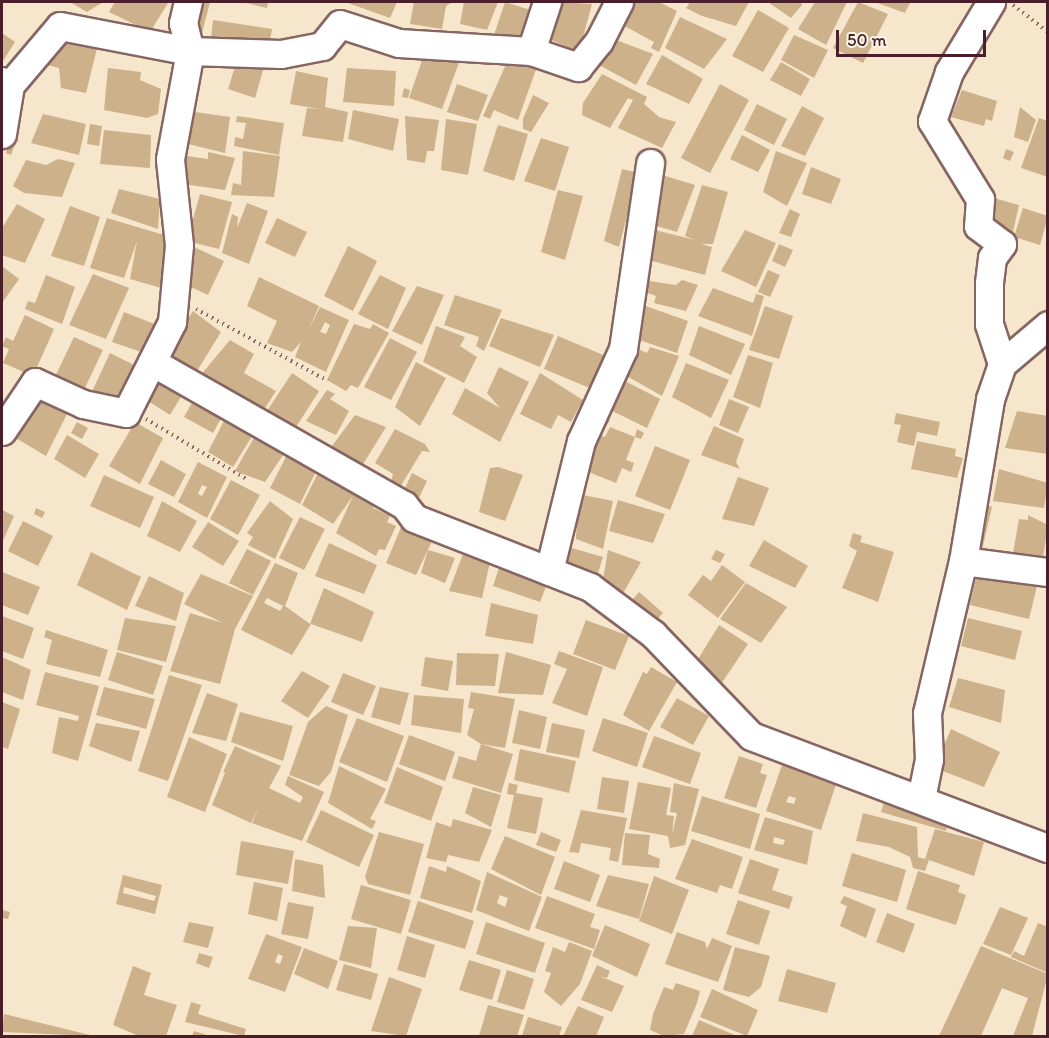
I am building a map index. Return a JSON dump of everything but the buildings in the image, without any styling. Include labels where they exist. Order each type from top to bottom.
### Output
[{"type":"street","points":[[2,431],[35,382],[83,405],[126,413],[172,322],[179,245],[170,159],[190,51],[183,22],[188,2]]},
{"type":"street","points":[[531,51],[547,2]]},
{"type":"street","points":[[2,134],[6,83],[60,26],[190,51],[303,51],[322,46],[340,24],[399,43],[531,51],[578,67],[599,41],[619,2]]},
{"type":"street","points":[[991,2],[949,72],[932,122],[980,199],[978,226],[1002,244],[993,258],[989,283],[989,324],[1002,364]]},
{"type":"street","points":[[549,571],[581,441],[623,349],[650,163]]},
{"type":"street","points":[[921,799],[929,759],[927,713],[963,561],[990,399],[1002,364],[1047,325]]},
{"type":"street","points":[[152,362],[404,505],[414,518],[590,587],[653,634],[751,736],[1047,848]]},
{"type":"street","points":[[963,561],[1047,572]]},
{"type":"path","points":[[1010,2],[1047,32]]},
{"type":"path","points":[[174,297],[328,381]]},
{"type":"path","points":[[126,413],[140,415],[248,480]]}]
